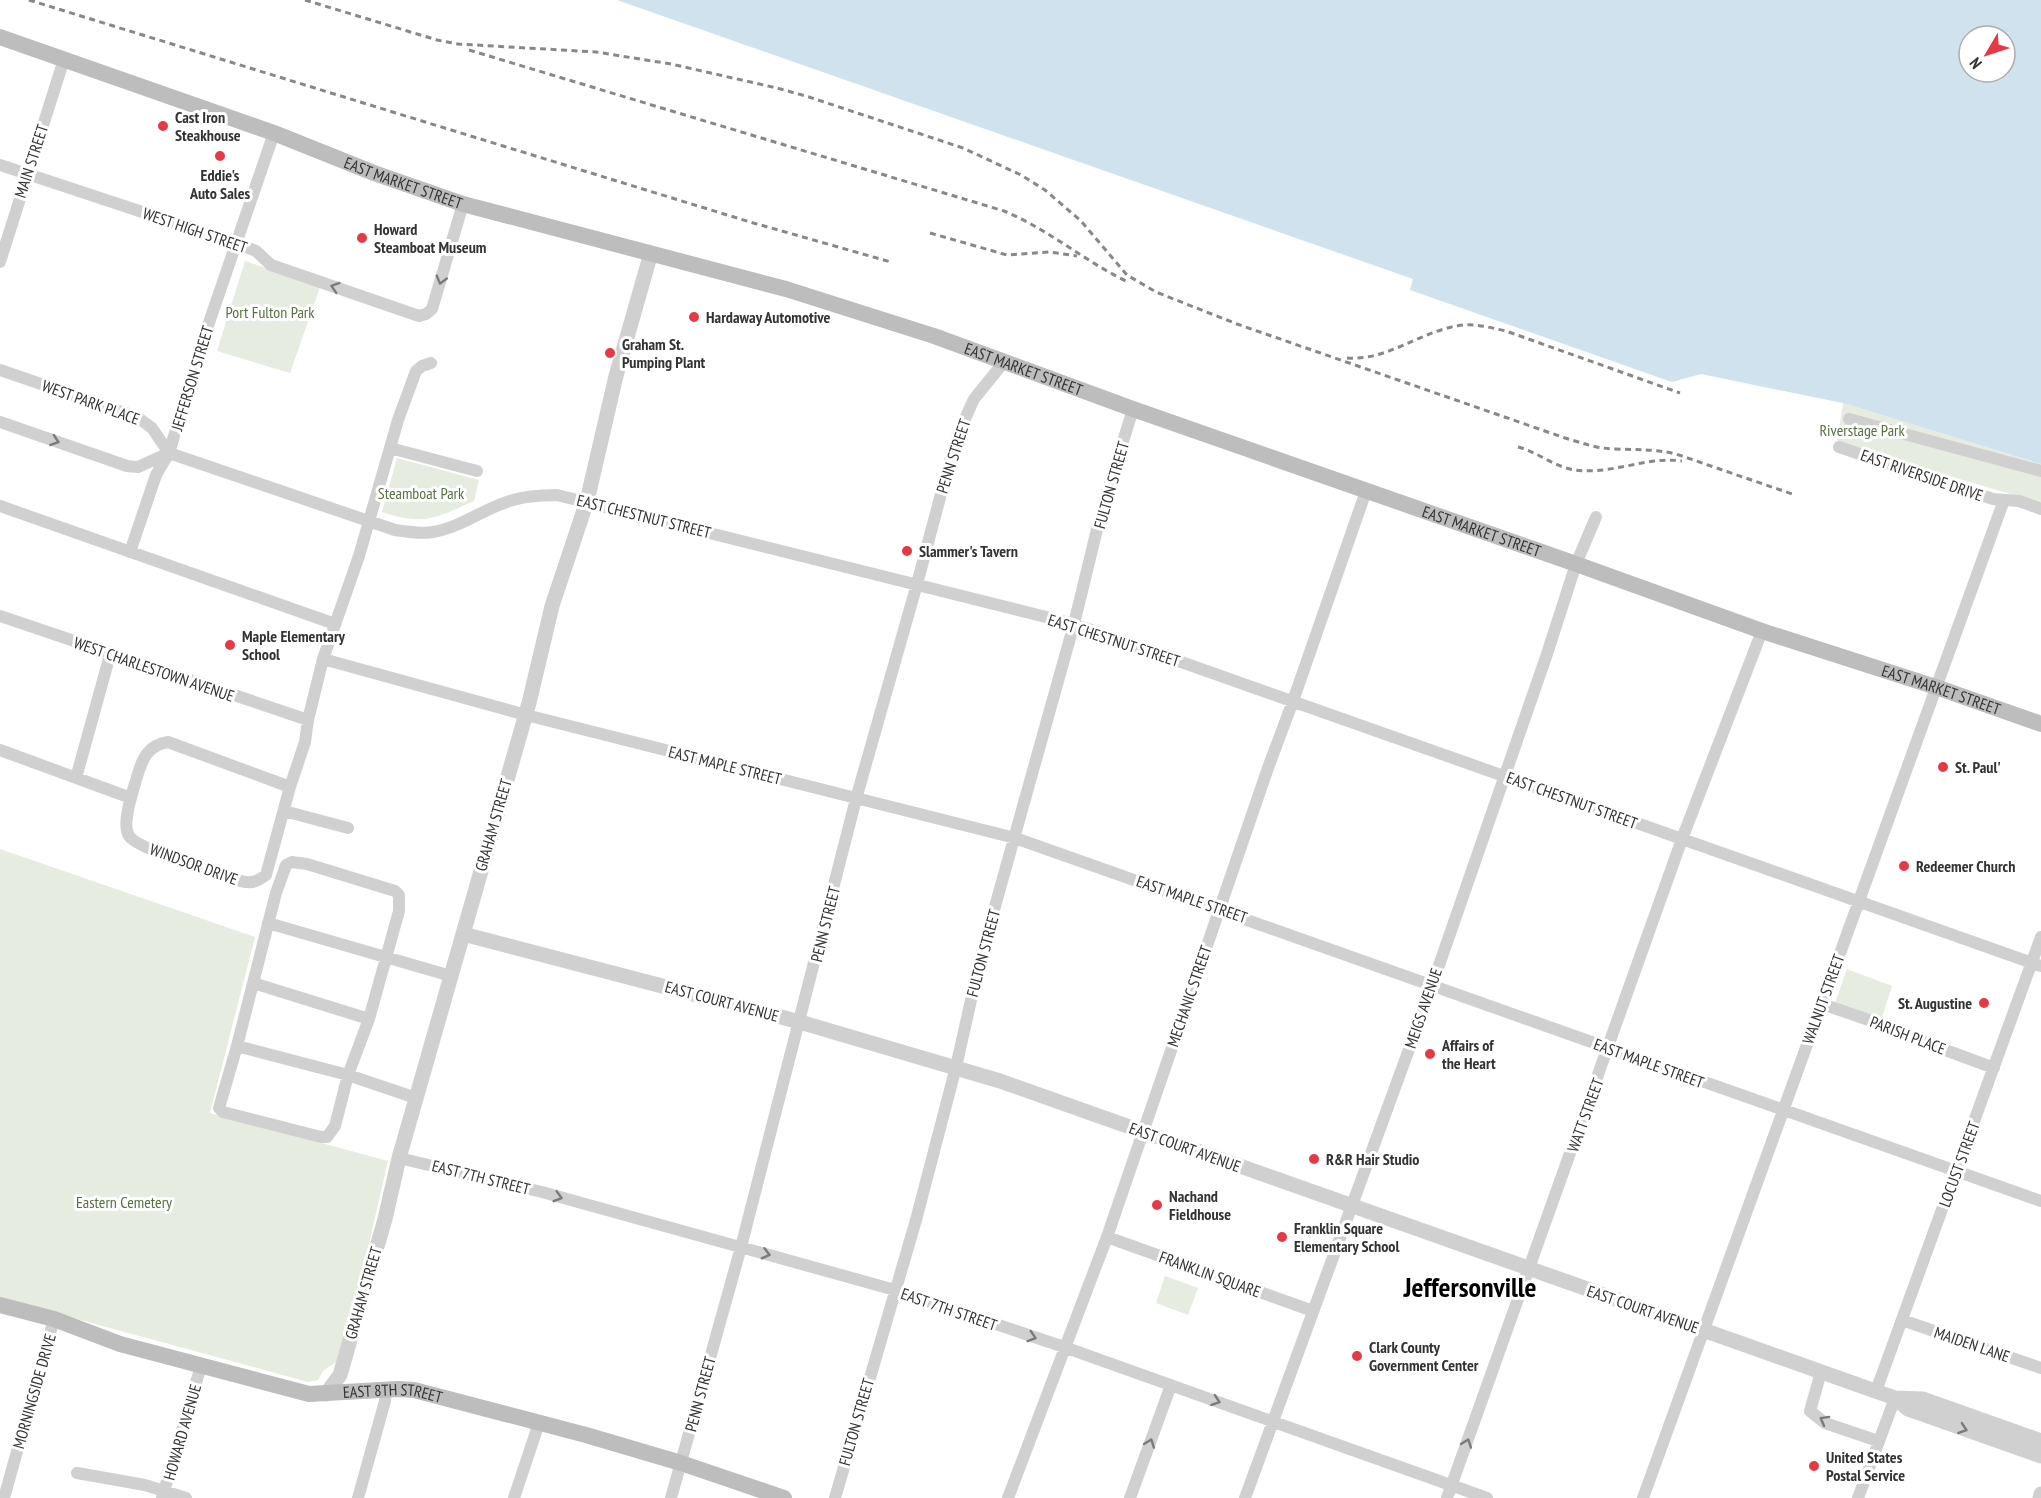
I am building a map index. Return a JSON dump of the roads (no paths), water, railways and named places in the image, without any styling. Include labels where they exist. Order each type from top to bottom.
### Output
[{"type":"main road","name":"EAST MARKET STREET","points":[[0,37],[274,133],[374,173],[463,204],[786,289],[934,336],[1133,409],[1762,631],[1936,687],[2041,724]]},
{"type":"main road","name":"EAST 8TH STREET","points":[[0,1305],[54,1319],[120,1344],[309,1394],[386,1389],[414,1390],[681,1463],[784,1498]]},
{"type":"street","name":"MAIN STREET","points":[[0,262],[64,59]]},
{"type":"street","name":"JEFFERSON STREET","points":[[130,552],[156,475],[169,453],[200,349],[274,133]]},
{"type":"street","name":"WEST HIGH STREET","points":[[0,165],[236,243],[256,251],[267,264],[419,316],[432,309],[463,204]]},
{"type":"street","name":"GRAHAM STREET","points":[[326,1394],[340,1375],[385,1219],[399,1158],[526,715],[552,606],[587,501],[616,376],[651,253]]},
{"type":"street","name":"PENN STREET","points":[[671,1498],[741,1247],[856,799],[960,428],[974,399],[1004,362]]},
{"type":"street","name":"WINDSOR DRIVE","points":[[290,787],[168,742],[157,743],[141,762],[131,798],[127,828],[129,836],[138,843],[249,884],[266,875],[305,742],[323,659],[359,556],[412,379],[422,366],[431,363]]},
{"type":"street","name":"WEST PARK PLACE","points":[[0,370],[136,417],[152,428],[169,453]]},
{"type":"street","name":"FULTON STREET","points":[[835,1498],[956,1067],[980,960],[1074,624],[1101,513],[1133,409]]},
{"type":"street","points":[[1849,419],[2041,471]]},
{"type":"street","points":[[0,422],[128,466],[138,467],[169,453]]},
{"type":"street","name":"EAST RIVERSIDE DRIVE","points":[[1839,447],[1992,499],[2019,501],[2041,509]]},
{"type":"street","points":[[390,448],[477,471]]},
{"type":"street","name":"EAST CHESTNUT STREET","points":[[169,453],[395,530],[428,532],[447,528],[507,502],[537,495],[557,495],[1074,624],[2036,965]]},
{"type":"street","name":"MECHANIC STREET","points":[[1008,1498],[1107,1238],[1268,768],[1366,491]]},
{"type":"street","name":"WALNUT STREET","points":[[1643,1498],[2004,500]]},
{"type":"street","points":[[0,506],[335,624]]},
{"type":"street","name":"MEIGS AVENUE","points":[[1245,1498],[1432,985],[1576,564],[1596,517]]},
{"type":"street","name":"WEST CHARLESTOWN AVENUE","points":[[0,616],[308,720]]},
{"type":"street","name":"WATT STREET","points":[[1449,1492],[1682,839],[1762,631]]},
{"type":"street","points":[[76,778],[110,655]]},
{"type":"street","name":"EAST MAPLE STREET","points":[[323,659],[526,715],[1015,838],[2041,1201]]},
{"type":"street","points":[[0,750],[131,798]]},
{"type":"street","points":[[284,811],[348,828]]},
{"type":"street","points":[[292,862],[307,864],[395,891],[399,895],[399,911],[386,958],[369,1019],[348,1075],[335,1126],[327,1137],[223,1112],[219,1108],[276,892],[286,865],[292,862]]},
{"type":"street","points":[[268,923],[451,976]]},
{"type":"street","name":"EAST COURT AVENUE","points":[[463,934],[800,1022],[1000,1081],[1895,1398],[1923,1399],[2041,1441]]},
{"type":"street","name":"LOCUST STREET","points":[[1876,1391],[1994,1068],[2036,965],[2041,937]]},
{"type":"street","points":[[253,983],[369,1019]]},
{"type":"street","name":"PARISH PLACE","points":[[1822,1004],[1889,1027],[1994,1068]]},
{"type":"street","points":[[237,1046],[348,1075],[416,1098]]},
{"type":"street","name":"EAST 7TH STREET","points":[[399,1158],[542,1192],[895,1290],[1274,1422],[1449,1492],[1487,1498]]},
{"type":"street","name":"FRANKLIN SQUARE","points":[[1107,1238],[1313,1311]]},
{"type":"street","name":"MORNINGSIDE DRIVE","points":[[4,1498],[54,1319]]},
{"type":"street","name":"MAIDEN LANE","points":[[1902,1320],[2041,1368]]},
{"type":"street","name":"HOWARD AVENUE","points":[[163,1495],[201,1366]]},
{"type":"street","points":[[1821,1372],[1810,1412],[1825,1423],[1878,1441]]},
{"type":"street","points":[[1130,1498],[1172,1386]]},
{"type":"street","points":[[358,1498],[386,1401],[386,1389]]},
{"type":"street","points":[[1858,1498],[1895,1398]]},
{"type":"street","name":"EAST COURT AVENUE","points":[[1895,1398],[1908,1409],[2041,1456]]},
{"type":"street","points":[[514,1498],[540,1423]]},
{"type":"street","points":[[77,1473],[145,1485],[163,1495],[186,1498]]},
{"type":"water","points":[[617,0],[2041,0],[2041,464],[1843,403],[1701,374],[1672,382],[1410,290],[1413,279]]},
{"type":"railway","points":[[29,0],[750,222],[891,262]]},
{"type":"railway","points":[[305,0],[437,40],[458,44],[596,52],[671,64],[809,97],[963,148],[1021,175],[1045,190],[1081,221],[1127,275],[1156,292],[1237,324],[1565,438],[1603,448],[1653,450],[1676,454],[1795,495]]},
{"type":"railway","points":[[469,50],[1004,211],[1036,227],[1096,265],[1128,282]]},
{"type":"railway","points":[[930,233],[1007,255],[1050,252],[1077,256]]},
{"type":"railway","points":[[1347,358],[1378,355],[1449,328],[1464,325],[1485,326],[1506,331],[1680,393]]},
{"type":"railway","points":[[1518,447],[1560,466],[1575,470],[1602,470],[1655,461],[1682,461]]},
{"type":"place","name":"Cast Iron Steakhouse","points":[[163,126]]},
{"type":"place","name":"Eddie's Auto Sales","points":[[220,156]]},
{"type":"place","name":"Howard Steamboat Museum","points":[[362,238]]},
{"type":"place","name":"Hardaway Automotive","points":[[694,317]]},
{"type":"place","name":"Graham St. Pumping Plant","points":[[610,353]]},
{"type":"place","name":"Slammer's Tavern","points":[[907,551]]},
{"type":"place","name":"Maple Elementary School","points":[[230,645]]},
{"type":"place","name":"St. Paul'","points":[[1943,767]]},
{"type":"place","name":"Redeemer Church","points":[[1904,866]]},
{"type":"place","name":"St. Augustine","points":[[1984,1003]]},
{"type":"place","name":"Affairs of the Heart","points":[[1430,1054]]},
{"type":"place","name":"R&R Hair Studio","points":[[1314,1159]]},
{"type":"place","name":"Nachand Fieldhouse","points":[[1157,1205]]},
{"type":"place","name":"Franklin Square Elementary School","points":[[1282,1237]]},
{"type":"place","name":"Clark County Government Center","points":[[1357,1356]]},
{"type":"place","name":"United States Postal Service","points":[[1814,1466]]},
{"type":"district","name":"Jeffersonville","points":[[1470,1287]]},
{"type":"park label","name":"Port Fulton Park","points":[[270,312]]},
{"type":"park label","name":"Riverstage Park","points":[[1862,430]]},
{"type":"park label","name":"Steamboat Park","points":[[421,493]]},
{"type":"park label","name":"Eastern Cemetery","points":[[124,1202]]}]
